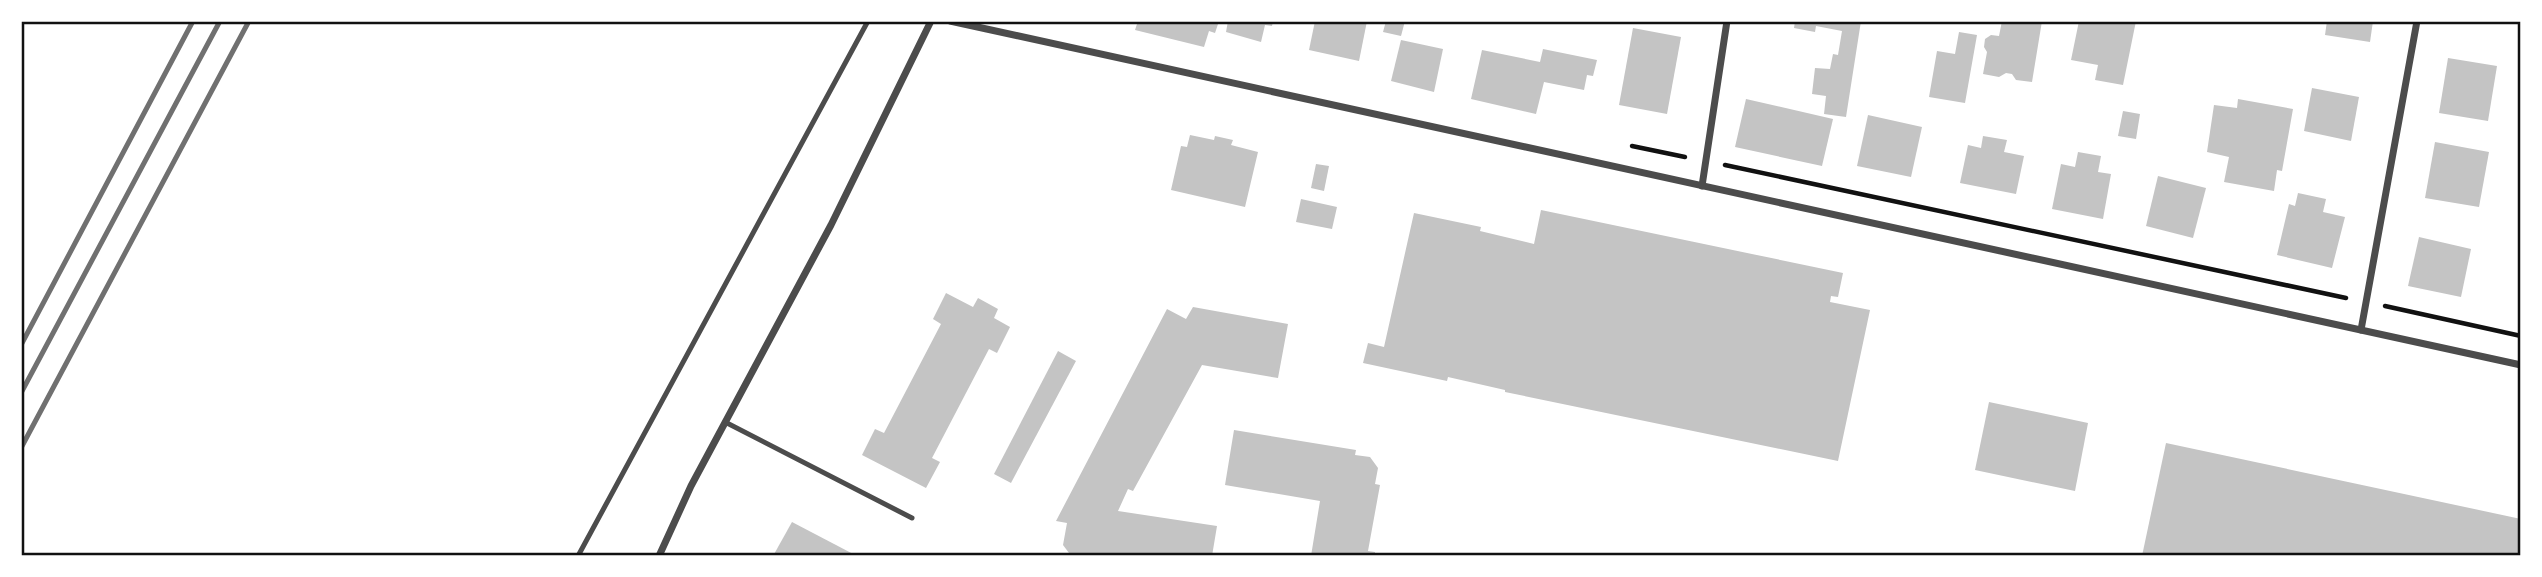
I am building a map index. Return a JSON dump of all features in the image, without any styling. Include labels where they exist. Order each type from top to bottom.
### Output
[{"type":"street","points":[[659,556],[691,486],[831,225],[931,21]]},
{"type":"street","points":[[950,21],[2521,365]]},
{"type":"street","points":[[1702,186],[1727,21]]},
{"type":"street","points":[[2361,330],[2417,21]]},
{"type":"lane","points":[[578,556],[868,21]]},
{"type":"lane","points":[[725,422],[912,518]]},
{"type":"path","points":[[1723,164],[2521,336]]},
{"type":"building","points":[[1138,21],[1219,21],[1215,33],[1209,31],[1204,47],[1135,30]]},
{"type":"building","points":[[1228,21],[1273,21],[1272,26],[1265,25],[1261,42],[1226,32]]},
{"type":"building","points":[[1315,21],[1367,21],[1359,61],[1309,50]]},
{"type":"building","points":[[1386,21],[1405,21],[1401,36],[1383,32]]},
{"type":"building","points":[[1795,21],[1861,21],[1846,117],[1824,114],[1826,96],[1812,94],[1815,68],[1830,69],[1833,54],[1838,55],[1842,31],[1816,26],[1815,32],[1794,28]]},
{"type":"building","points":[[2002,21],[2042,21],[2032,82],[2016,80],[2012,74],[2006,73],[1999,77],[1983,74],[1987,52],[1984,47],[1985,39],[1991,35],[1999,36]]},
{"type":"building","points":[[2079,21],[2136,21],[2123,85],[2095,80],[2098,65],[2071,60]]},
{"type":"building","points":[[2327,21],[2373,21],[2370,42],[2325,35]]},
{"type":"building","points":[[1633,28],[1681,37],[1667,114],[1619,105]]},
{"type":"building","points":[[1959,32],[1977,35],[1965,103],[1929,97],[1937,51],[1955,54]]},
{"type":"building","points":[[1401,40],[1443,49],[1434,92],[1391,81]]},
{"type":"building","points":[[1543,49],[1597,60],[1593,76],[1587,75],[1584,90],[1544,82],[1536,114],[1471,99],[1482,50],[1540,62]]},
{"type":"building","points":[[2448,58],[2497,66],[2488,121],[2439,113]]},
{"type":"building","points":[[2312,88],[2359,97],[2351,141],[2304,131]]},
{"type":"building","points":[[1746,99],[1833,119],[1822,166],[1735,147]]},
{"type":"building","points":[[2238,99],[2293,109],[2282,171],[2277,170],[2274,191],[2224,182],[2229,157],[2207,152],[2214,105],[2237,108]]},
{"type":"building","points":[[2123,111],[2140,114],[2136,139],[2118,136]]},
{"type":"building","points":[[1868,115],[1922,127],[1911,177],[1857,166]]},
{"type":"building","points":[[1190,135],[1214,140],[1215,136],[1233,140],[1231,145],[1258,152],[1245,207],[1171,190],[1181,146],[1187,147]]},
{"type":"building","points":[[1983,136],[2007,140],[2004,152],[2024,156],[2016,194],[1960,183],[1968,145],[1981,148]]},
{"type":"building","points":[[2435,142],[2489,152],[2479,207],[2425,198]]},
{"type":"building","points":[[2078,152],[2101,156],[2098,172],[2111,174],[2103,219],[2052,209],[2061,164],[2075,167]]},
{"type":"building","points":[[1316,164],[1329,166],[1324,191],[1311,188]]},
{"type":"building","points":[[2158,176],[2206,188],[2193,238],[2146,226]]},
{"type":"building","points":[[2298,193],[2326,199],[2323,212],[2345,217],[2332,268],[2277,255],[2289,204],[2295,206]]},
{"type":"building","points":[[1301,199],[1337,207],[1332,229],[1296,222]]},
{"type":"building","points":[[1541,210],[1843,273],[1838,297],[1831,296],[1830,302],[1870,310],[1838,461],[1505,392],[1448,377],[1447,381],[1363,363],[1368,343],[1384,347],[1414,213],[1481,227],[1480,231],[1534,244]]},
{"type":"building","points":[[2419,237],[2471,249],[2461,297],[2408,286]]},
{"type":"building","points":[[946,293],[973,307],[978,298],[998,309],[994,318],[1010,327],[997,353],[989,349],[932,458],[940,462],[926,488],[862,455],[875,429],[884,433],[941,324],[933,319]]},
{"type":"building","points":[[1193,307],[1288,324],[1278,378],[1202,365],[1133,491],[1128,489],[1118,511],[1217,526],[1212,556],[1086,556],[1069,553],[1063,545],[1067,523],[1056,521],[1167,309],[1186,319]]},
{"type":"building","points":[[1058,351],[1076,361],[1011,483],[994,474]]},
{"type":"building","points":[[1989,402],[2088,423],[2075,491],[1975,470]]},
{"type":"building","points":[[1234,430],[1356,450],[1355,455],[1370,457],[1378,468],[1375,484],[1380,485],[1368,551],[1375,552],[1375,556],[1311,556],[1320,501],[1225,485]]},
{"type":"building","points":[[2166,443],[2521,519],[2521,556],[2142,556]]},
{"type":"building","points":[[792,522],[857,556],[773,556]]},
{"type":"railway","points":[[21,345],[193,21]]},
{"type":"railway","points":[[21,393],[220,21]]},
{"type":"railway","points":[[21,448],[249,21]]}]
